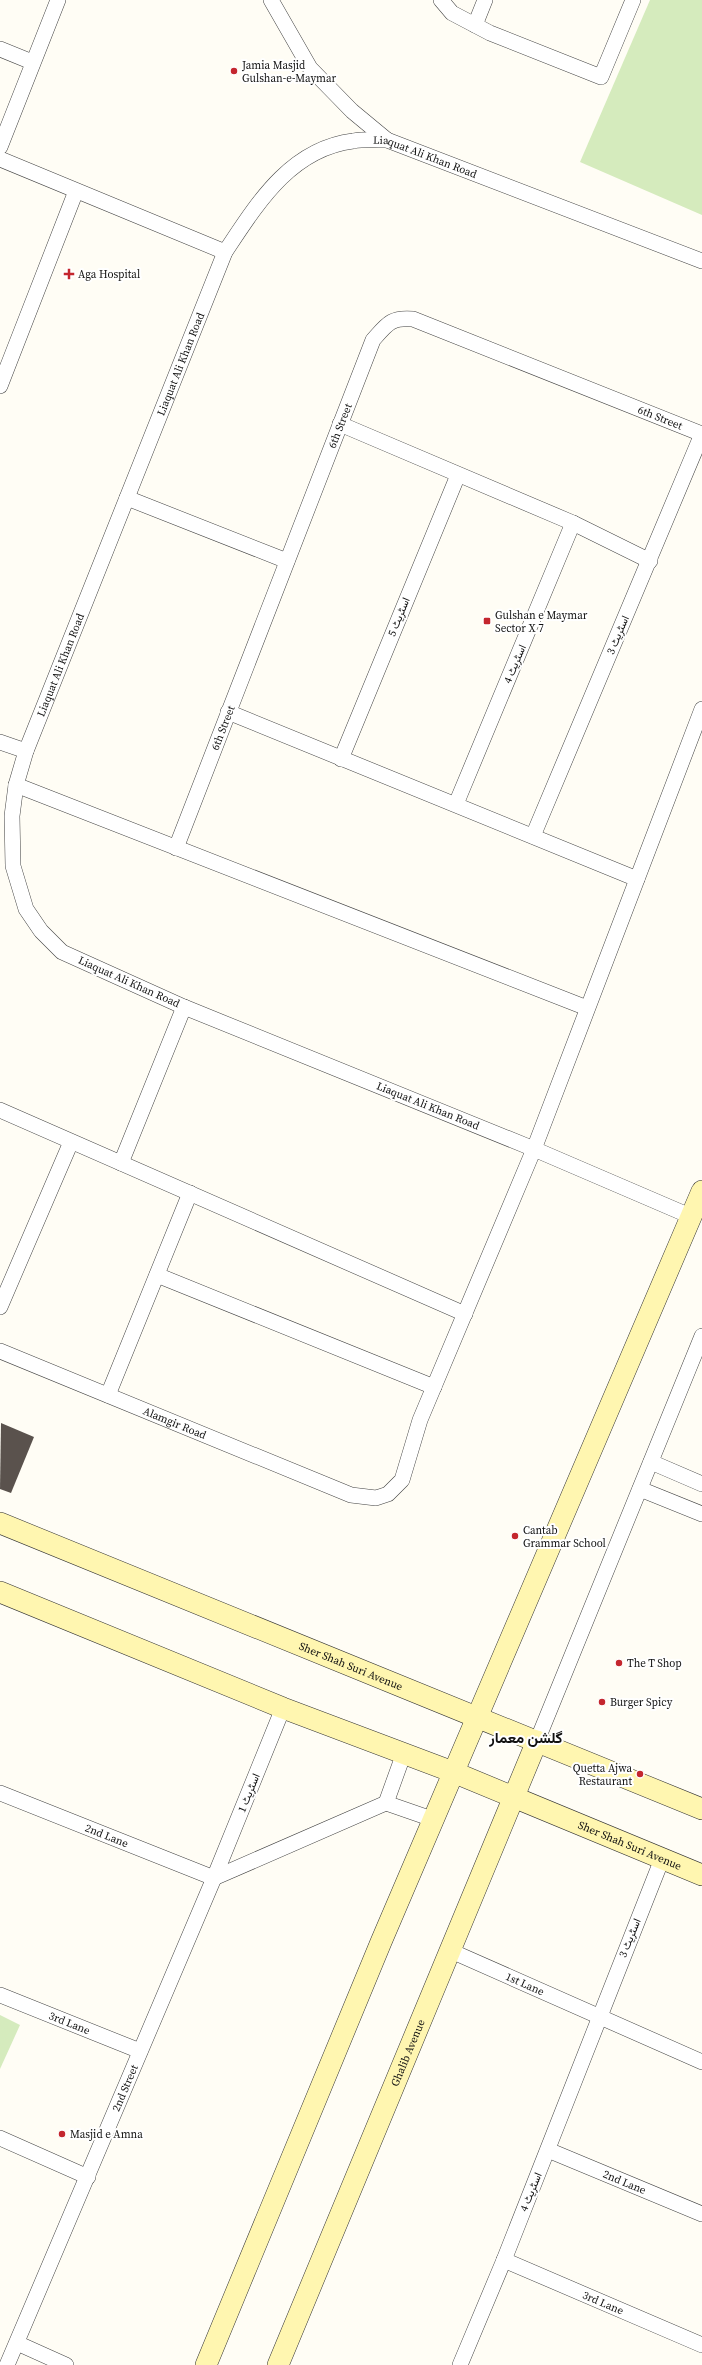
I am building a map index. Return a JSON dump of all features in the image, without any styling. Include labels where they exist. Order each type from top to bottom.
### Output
[{"type":"street","points":[[0,147],[32,62],[58,0]]},
{"type":"street","points":[[271,0],[310,68],[352,110],[387,140]]},
{"type":"street","points":[[441,0],[452,13],[490,33],[601,77],[633,0]]},
{"type":"street","points":[[475,25],[485,0]]},
{"type":"street","points":[[0,49],[32,62]]},
{"type":"street","name":"Liaquat Ali Khan Road","points":[[690,1216],[534,1149],[184,1007],[62,952],[41,931],[26,909],[13,866],[12,816],[16,785],[26,751],[225,252],[264,194],[291,167],[323,148],[353,141],[387,140],[702,261]]},
{"type":"street","points":[[0,158],[225,252]]},
{"type":"street","points":[[0,386],[76,191]]},
{"type":"street","name":"6th Street","points":[[176,848],[373,340],[386,325],[398,317],[413,319],[702,434]]},
{"type":"street","points":[[340,424],[573,523],[650,560]]},
{"type":"street","name":"اسٹریٹ 3","points":[[533,836],[650,560],[696,467],[702,434]]},
{"type":"street","name":"اسٹریٹ 5","points":[[341,759],[458,475]]},
{"type":"street","points":[[127,498],[287,561]]},
{"type":"street","name":"اسٹریٹ 4","points":[[456,804],[573,523]]},
{"type":"street","name":"Alamgir Road","points":[[0,1351],[351,1495],[376,1498],[388,1494],[402,1480],[420,1420],[534,1149],[702,709]]},
{"type":"street","points":[[228,712],[341,759],[456,804],[636,879]]},
{"type":"street","points":[[0,742],[26,751]]},
{"type":"street","points":[[16,785],[587,1008]]},
{"type":"street","points":[[121,1164],[184,1007]]},
{"type":"street","points":[[0,1110],[465,1314]]},
{"type":"street","points":[[0,1307],[71,1142]]},
{"type":"street","points":[[206,2365],[378,1949],[435,1820],[453,1772],[478,1718],[690,1216],[702,1191]]},
{"type":"street","points":[[108,1395],[190,1193]]},
{"type":"street","points":[[157,1275],[434,1387]]},
{"type":"street","points":[[537,1741],[702,1336]]},
{"type":"street","points":[[651,1462],[702,1484]]},
{"type":"street","points":[[640,1489],[702,1514]]},
{"type":"street","name":"Sher Shah Suri Avenue","points":[[0,1524],[702,1809]]},
{"type":"street","name":"Sher Shah Suri Avenue","points":[[0,1592],[283,1708],[453,1772],[702,1875]]},
{"type":"street","name":"اسٹریٹ 1","points":[[214,1878],[283,1708]]},
{"type":"street","name":"Ghalib Avenue","points":[[278,2365],[537,1741]]},
{"type":"street","points":[[386,1803],[404,1754]]},
{"type":"street","name":"2nd Lane","points":[[0,1794],[214,1878]]},
{"type":"street","points":[[214,1878],[386,1803],[435,1820]]},
{"type":"street","name":"اسٹریٹ 3","points":[[598,2017],[662,1859]]},
{"type":"street","name":"2nd Street","points":[[7,2365],[214,1878]]},
{"type":"street","name":"1st Lane","points":[[451,1951],[598,2017]]},
{"type":"street","name":"3rd Lane","points":[[0,1995],[140,2051]]},
{"type":"street","points":[[598,2017],[702,2062]]},
{"type":"street","name":"اسٹریٹ 4","points":[[460,2365],[548,2150],[598,2017]]},
{"type":"street","points":[[0,2138],[88,2177]]},
{"type":"street","name":"2nd Lane","points":[[548,2150],[702,2214]]},
{"type":"street","name":"3rd Lane","points":[[504,2260],[702,2345]]},
{"type":"street","points":[[17,2343],[66,2365]]},
{"type":"green space","points":[[650,0],[702,0],[702,215],[580,162]]},
{"type":"green space","points":[[0,2015],[20,2025],[0,2069]]},
{"type":"building","points":[[1,1423],[34,1437],[11,1493],[0,1489]]},
{"type":"place","name":"Jamia Masjid Gulshan-e-Maymar","points":[[234,71]]},
{"type":"place","name":"Aga Hospital","points":[[69,274]]},
{"type":"place","name":"Gulshan e Maymar Sector X 7","points":[[487,621]]},
{"type":"place","name":"Cantab Grammar School","points":[[515,1536]]},
{"type":"place","name":"The T Shop","points":[[619,1663]]},
{"type":"place","name":"Burger Spicy","points":[[602,1702]]},
{"type":"place","name":"Quetta Ajwa Restaurant","points":[[640,1774]]},
{"type":"place","name":"Masjid e Amna","points":[[62,2134]]},
{"type":"district","name":"گلشن معمار","points":[[526,1737]]}]
